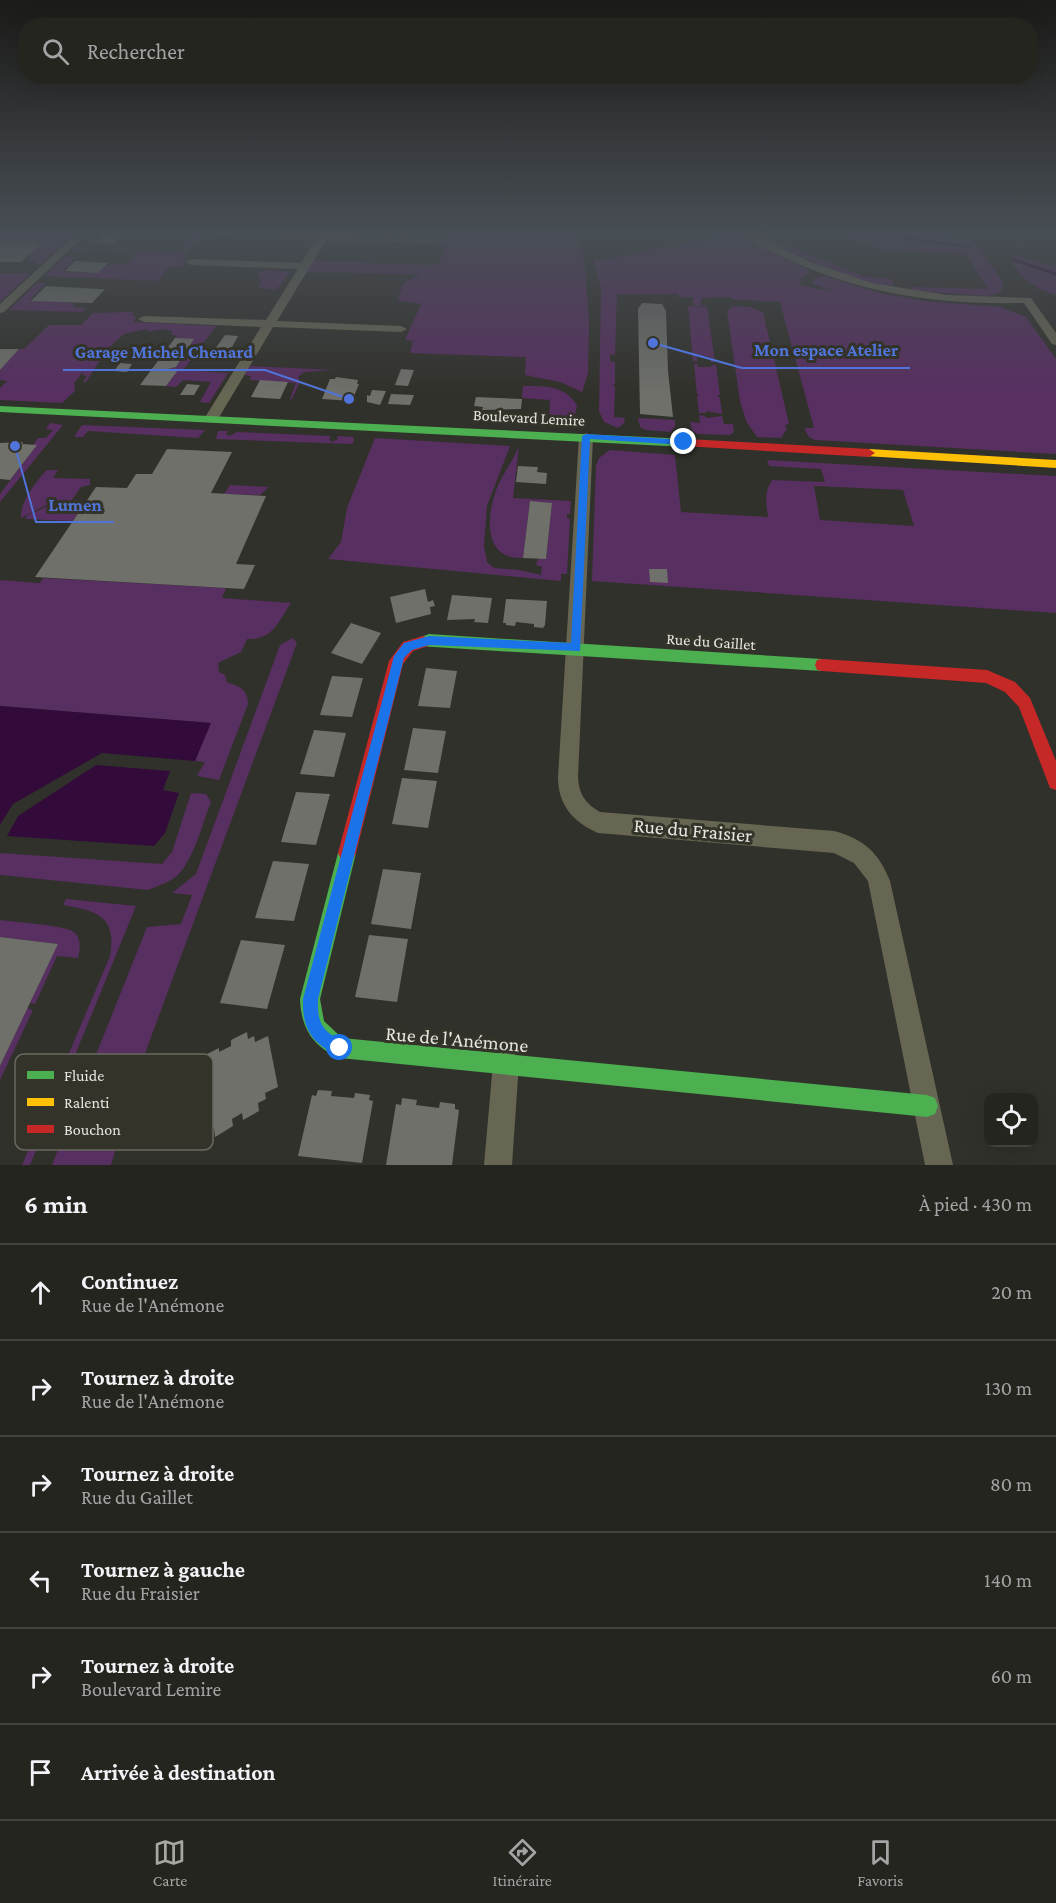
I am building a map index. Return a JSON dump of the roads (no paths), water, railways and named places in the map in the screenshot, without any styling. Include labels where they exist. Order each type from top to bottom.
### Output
[{"type":"street","points":[[0,310],[26,285]]},
{"type":"street","points":[[211,418],[293,285]]},
{"type":"street","points":[[871,285],[948,299],[1027,300],[1056,341]]},
{"type":"street","points":[[144,319],[401,329]]},
{"type":"street","name":"Boulevard Lemire","points":[[0,409],[586,436],[1056,464]]},
{"type":"street","name":"Rue du Fraisier","points":[[586,436],[568,789],[570,799],[587,817],[608,823],[834,842],[854,848],[870,863],[879,880],[939,1165]]},
{"type":"street","name":"Rue du Gaillet","points":[[408,646],[429,640],[987,677],[1010,687],[1025,703],[1056,782]]},
{"type":"street","name":"Rue de l'Anémone","points":[[408,646],[396,661],[310,999],[310,1014],[317,1033],[324,1040],[340,1048],[927,1106]]},
{"type":"street","points":[[498,1165],[506,1063]]},
{"type":"place","name":"Mon espace Atelier","points":[[653,343]]},
{"type":"place","name":"Garage Michel Chenard","points":[[349,399]]},
{"type":"place","name":"Lumen","points":[[15,446]]}]
